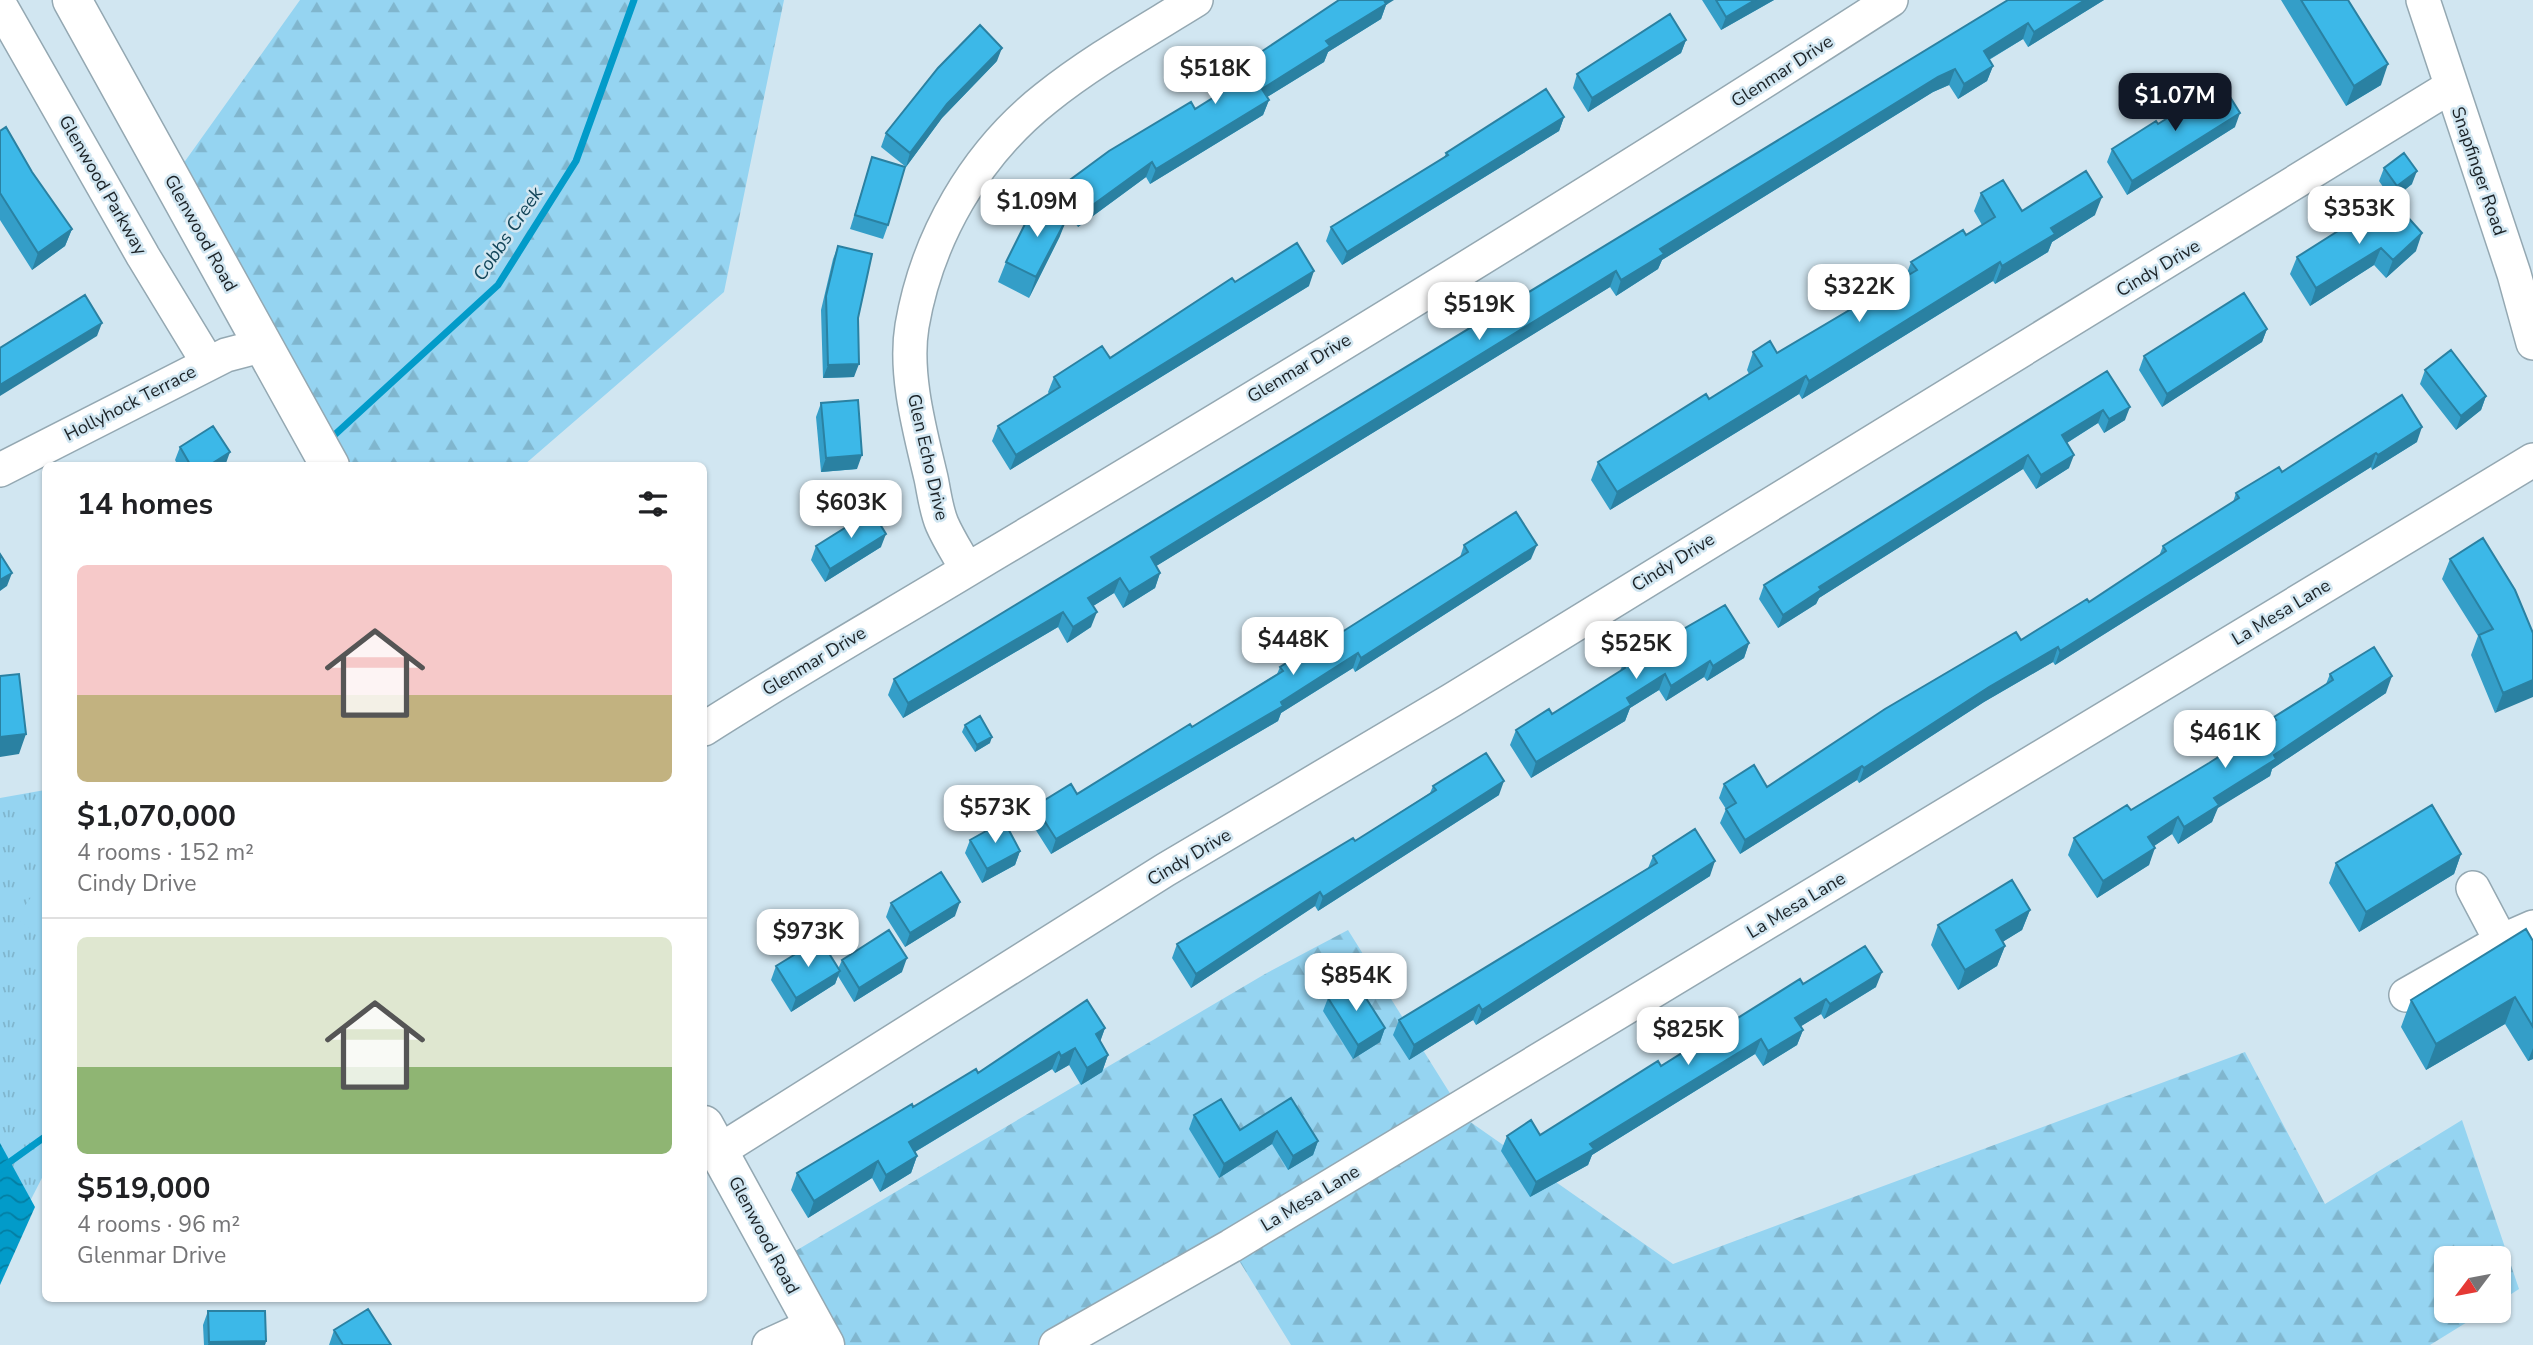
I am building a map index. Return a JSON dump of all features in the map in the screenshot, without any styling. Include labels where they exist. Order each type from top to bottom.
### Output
[{"type":"main road","name":"Glenwood Road","points":[[72,0],[328,462]]},
{"type":"main road","name":"Glenwood Road","points":[[711,1138],[819,1335]]},
{"type":"street","name":"Glen Echo Drive","points":[[967,570],[941,522],[913,402],[912,327],[931,262],[952,207],[981,165],[1013,128],[1045,99],[1108,54],[1196,0]]},
{"type":"street","name":"Glenmar Drive","points":[[707,727],[816,658],[967,570],[1674,140],[1891,0]]},
{"type":"street","name":"Snapfinger Road","points":[[2423,0],[2450,87],[2524,271],[2533,343]]},
{"type":"street","name":"Glenwood Parkway","points":[[0,5],[143,256],[208,363]]},
{"type":"street","name":"Cindy Drive","points":[[711,1138],[1452,700],[2450,87]]},
{"type":"street","name":"Hollyhock Terrace","points":[[0,470],[208,363],[226,355],[264,345]]},
{"type":"street","name":"La Mesa Lane","points":[[1056,1345],[1255,1232],[2533,460]]},
{"type":"street","points":[[2473,887],[2501,941]]},
{"type":"street","points":[[2406,995],[2501,941],[2533,927]]},
{"type":"street","points":[[769,1345],[819,1335]]},
{"type":"green space","points":[[300,0],[784,0],[724,292],[527,462],[321,462],[168,185]]},
{"type":"green space","points":[[42,791],[42,1178],[25,1211],[0,1222],[0,798]]},
{"type":"green space","points":[[42,882],[42,938],[16,918]]},
{"type":"green space","points":[[1348,930],[1466,1119],[1673,1264],[2245,1052],[2325,1204],[2462,1120],[2504,1246],[2434,1246],[2434,1323],[2466,1323],[2430,1345],[1291,1345],[1230,1246],[1051,1345],[841,1345],[792,1253],[1265,974]]},
{"type":"green space","points":[[2511,1265],[2519,1289],[2511,1294]]},
{"type":"water","points":[[0,1143],[35,1207],[0,1285]]},
{"type":"building","points":[[1339,0],[1384,0],[1386,4],[1326,41],[1330,46],[1262,89],[1269,100],[1156,169],[1152,162],[1083,212],[1063,185],[1109,151],[1191,102],[1195,109],[1262,67],[1255,56]]},
{"type":"building","points":[[1716,0],[1755,0],[1726,17]]},
{"type":"building","points":[[2008,0],[2085,0],[2034,32],[2028,23],[1984,51],[1993,66],[1964,84],[1955,69],[1938,77],[1660,249],[1664,254],[1621,280],[1616,271],[1151,557],[1160,573],[1129,592],[1120,578],[1088,598],[1097,612],[1073,627],[1063,612],[908,703],[894,679]]},
{"type":"building","points":[[2301,0],[2348,0],[2388,64],[2354,86]]},
{"type":"building","points":[[1670,14],[1686,40],[1592,98],[1577,74]]},
{"type":"building","points":[[980,25],[1002,48],[947,104],[910,153],[886,133],[938,68]]},
{"type":"building","points":[[2222,84],[2240,113],[2132,181],[2112,149]]},
{"type":"building","points":[[1546,89],[1564,117],[1347,252],[1331,227],[1448,155],[1446,153]]},
{"type":"building","points":[[6,127],[32,172],[72,229],[38,253],[0,193],[0,131]]},
{"type":"building","points":[[2404,153],[2417,171],[2397,186],[2384,168]]},
{"type":"building","points":[[872,157],[905,167],[888,225],[855,215]]},
{"type":"building","points":[[2086,171],[2102,197],[2051,228],[2055,234],[2002,266],[2000,262],[1809,381],[1806,376],[1617,492],[1598,462],[1706,394],[1709,399],[1762,366],[1753,352],[1770,341],[1777,353],[1917,270],[1911,262],[1963,230],[1966,235],[1995,217],[1981,193],[2003,180],[2022,211]]},
{"type":"building","points":[[1037,200],[1068,216],[1036,277],[1006,262]]},
{"type":"building","points":[[2395,203],[2422,233],[2393,260],[2381,248],[2316,288],[2297,257],[2349,224],[2358,237]]},
{"type":"building","points":[[1297,243],[1314,271],[1016,455],[998,426],[1060,387],[1054,377],[1102,346],[1110,358],[1232,278],[1235,282]]},
{"type":"building","points":[[838,246],[872,254],[858,318],[859,364],[828,365],[826,296]]},
{"type":"building","points":[[2244,293],[2267,329],[2167,394],[2144,356]]},
{"type":"building","points":[[85,295],[102,323],[0,385],[0,348]]},
{"type":"building","points":[[2451,350],[2486,396],[2461,416],[2425,370]]},
{"type":"building","points":[[2107,371],[2130,407],[2109,419],[2103,410],[2062,435],[2074,455],[2041,475],[2028,455],[1819,587],[1821,590],[1783,615],[1764,585]]},
{"type":"building","points":[[2402,395],[2422,427],[2060,651],[2058,647],[1989,687],[1864,768],[1862,766],[1745,840],[1726,809],[1736,803],[1724,784],[1754,765],[1767,787],[1885,709],[2016,632],[2021,640],[2087,599],[2089,602],[2166,551],[2163,546],[2239,498],[2236,493],[2279,467],[2282,472]]},
{"type":"building","points":[[858,400],[862,455],[826,458],[821,403]]},
{"type":"building","points":[[213,426],[230,452],[214,462],[189,462],[180,447]]},
{"type":"building","points":[[872,511],[886,534],[830,569],[816,546]]},
{"type":"building","points":[[1516,512],[1537,545],[1361,658],[1358,653],[1281,702],[1283,706],[1056,839],[1035,806],[1071,784],[1077,794],[1190,724],[1192,727],[1283,671],[1280,667],[1329,636],[1331,639],[1468,552],[1464,545]]},
{"type":"building","points":[[2483,538],[2515,590],[2533,633],[2533,680],[2503,693],[2479,635],[2493,629],[2450,559]]},
{"type":"building","points":[[0,554],[12,573],[0,580]]},
{"type":"building","points":[[1725,605],[1749,643],[1713,666],[1710,661],[1671,686],[1665,674],[1627,698],[1631,705],[1536,762],[1516,730],[1549,709],[1552,714],[1625,668],[1623,664]]},
{"type":"building","points":[[2374,647],[2392,676],[2274,755],[2276,759],[2214,798],[2219,805],[2184,827],[2178,817],[2148,837],[2155,848],[2103,881],[2074,838],[2127,805],[2131,810],[2209,763],[2333,680],[2330,674]]},
{"type":"building","points":[[19,674],[26,734],[0,737],[0,676]]},
{"type":"building","points":[[980,716],[992,737],[977,745],[965,725]]},
{"type":"building","points":[[1486,753],[1504,781],[1323,897],[1320,892],[1196,974],[1177,944],[1353,838],[1355,841],[1436,790],[1433,786]]},
{"type":"building","points":[[2432,805],[2461,854],[2366,912],[2336,863]]},
{"type":"building","points":[[1004,821],[1020,851],[987,869],[970,840]]},
{"type":"building","points":[[1695,829],[1715,861],[1482,1010],[1479,1005],[1414,1045],[1399,1020],[1657,863],[1653,856]]},
{"type":"building","points":[[941,872],[960,902],[910,933],[891,903]]},
{"type":"building","points":[[2012,880],[2030,910],[1996,930],[2005,946],[1965,970],[1938,925]]},
{"type":"building","points":[[2526,929],[2533,941],[2533,1027],[2515,997],[2436,1044],[2411,1000]]},
{"type":"building","points":[[889,930],[907,958],[859,988],[842,960]]},
{"type":"building","points":[[820,939],[840,971],[796,998],[776,966]]},
{"type":"building","points":[[1865,946],[1882,972],[1830,1004],[1826,999],[1795,1018],[1803,1030],[1768,1051],[1761,1039],[1590,1144],[1594,1149],[1536,1182],[1507,1136],[1531,1120],[1540,1135],[1658,1061],[1661,1066],[1800,979],[1803,984]]},
{"type":"building","points":[[1355,981],[1385,1028],[1358,1045],[1328,998]]},
{"type":"building","points":[[1087,1000],[1105,1028],[1096,1034],[1108,1055],[1087,1068],[1075,1048],[1061,1056],[1059,1052],[909,1142],[917,1156],[886,1175],[878,1161],[814,1201],[797,1173],[912,1104],[913,1107],[976,1069],[978,1073]]},
{"type":"building","points":[[1291,1098],[1318,1141],[1293,1156],[1277,1131],[1224,1164],[1194,1115],[1221,1099],[1240,1130]]},
{"type":"building","points":[[368,1309],[391,1345],[343,1345],[334,1330]]},
{"type":"building","points":[[208,1311],[265,1311],[266,1341],[209,1342]]},
{"type":"waterway","name":"Cobbs Creek","points":[[329,440],[498,285],[576,161],[634,0]]},
{"type":"waterway","name":"Cobbs Creek","points":[[0,1169],[42,1139]]}]
